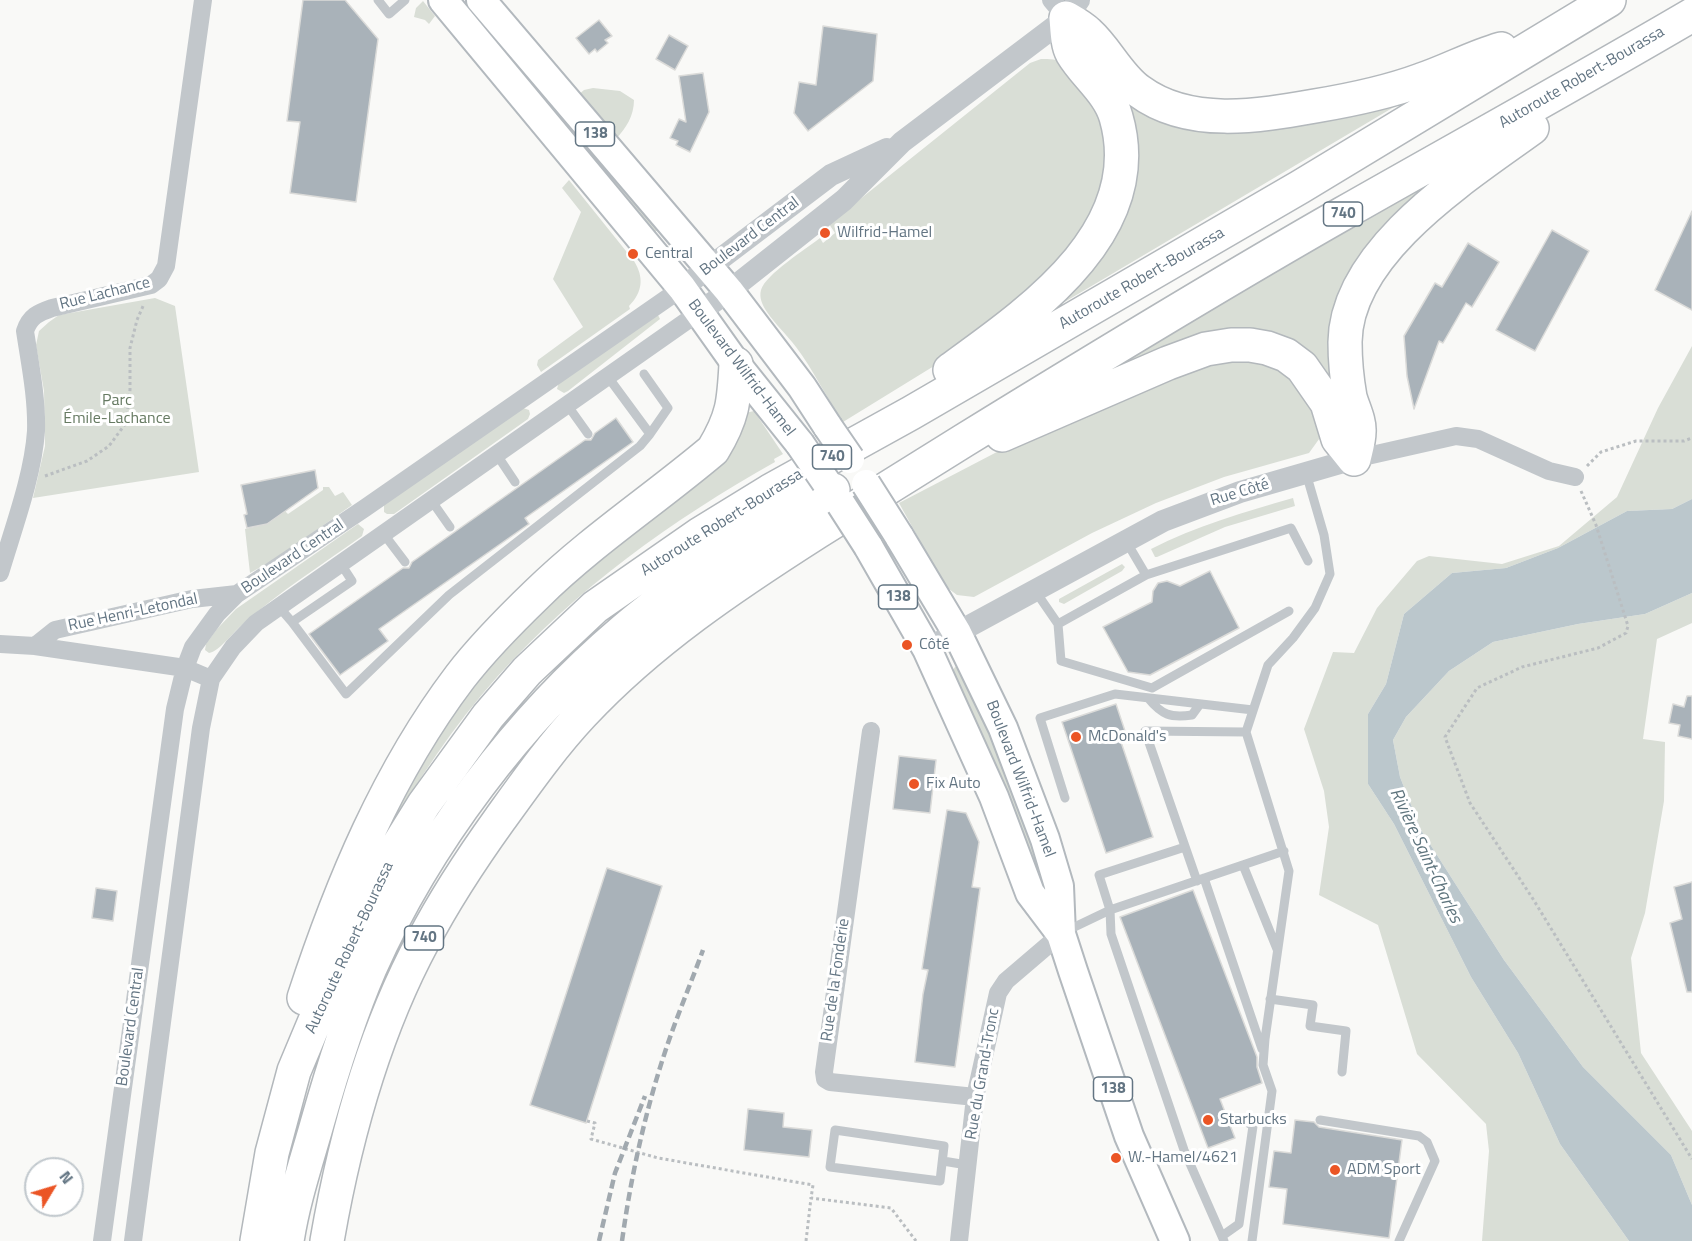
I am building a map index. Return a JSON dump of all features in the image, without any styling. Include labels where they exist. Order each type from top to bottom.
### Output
[{"type":"highway","name":"Autoroute Robert-Bourassa","points":[[257,1241],[272,1153],[294,1071],[338,966],[396,849],[456,759],[488,716],[527,671],[595,607],[700,534],[770,491],[911,413],[1300,188],[1609,0]]},
{"type":"highway","points":[[1065,6],[1138,91],[1181,111],[1206,115],[1277,113],[1384,92],[1422,80],[1480,55],[1557,32]]},
{"type":"highway","points":[[911,413],[938,379],[1013,321],[1070,271],[1095,241],[1110,213],[1122,173],[1121,136],[1115,113],[1102,91],[1071,51],[1065,6]]},
{"type":"highway","name":"Autoroute Robert-Bourassa","points":[[327,1241],[338,1182],[357,1106],[376,1046],[394,1000],[423,941],[456,885],[527,782],[582,714],[614,682],[704,608],[771,561],[914,471],[1338,217],[1692,15]]},
{"type":"highway","points":[[1354,459],[1360,430],[1350,396],[1345,340],[1349,317],[1368,273],[1404,229],[1434,201],[1532,128],[1565,88]]},
{"type":"highway","points":[[914,471],[1028,425],[1168,363],[1206,349],[1231,345],[1267,348],[1286,355],[1302,367],[1327,403],[1338,440],[1354,459]]},
{"type":"highway","points":[[294,1071],[297,1018],[329,925],[370,828],[424,729],[461,676],[501,630],[539,592],[713,450],[727,427],[734,398],[736,364]]},
{"type":"highway","points":[[287,1241],[291,1213],[336,1056],[356,1002],[388,933],[425,866],[475,790],[537,713],[576,673],[624,630],[675,590],[836,480]]},
{"type":"highway","points":[[303,1241],[319,1117]]},
{"type":"main road","name":"Boulevard Wilfrid-Hamel","points":[[443,0],[540,93],[709,267],[802,387],[828,427],[836,480],[868,546],[927,650],[994,797],[1030,893],[1061,934]]},
{"type":"main road","name":"Boulevard Wilfrid-Hamel","points":[[481,0],[540,93],[736,364],[800,444],[836,480],[899,536],[957,633],[1003,728],[1045,839],[1059,886],[1061,934],[1129,1136],[1175,1241]]},
{"type":"street","name":"Rue Lachance","points":[[0,573],[27,482],[36,432],[35,402],[25,331],[29,320],[37,313],[151,285],[159,279],[166,266],[203,0]]},
{"type":"street","name":"Boulevard Central","points":[[133,1241],[201,728],[211,679],[243,635],[279,606],[568,406],[729,291],[844,200],[902,142],[1065,6]]},
{"type":"street","name":"Boulevard Central","points":[[102,1241],[175,709],[185,668],[193,647],[217,614],[237,594],[365,508],[681,288],[831,175],[902,142]]},
{"type":"street","points":[[529,394],[548,420]]},
{"type":"street","name":"Rue Côté","points":[[927,650],[1163,521],[1204,504],[1354,459],[1456,436],[1478,439],[1549,471],[1575,477]]},
{"type":"street","points":[[365,508],[383,533]]},
{"type":"street","name":"Rue Henri-Letondal","points":[[35,646],[56,630],[192,599],[237,594]]},
{"type":"street","name":"Rue Henri-Letondal","points":[[0,644],[35,646],[185,668],[211,679]]},
{"type":"street","name":"Rue de la Fonderie","points":[[871,731],[824,1072],[825,1079],[830,1082],[975,1097]]},
{"type":"street","name":"Rue du Grand-Tronc","points":[[959,1241],[975,1097],[998,993],[1012,975],[1061,934]]},
{"type":"street","points":[[124,1081],[154,1086]]},
{"type":"lane","points":[[378,0],[389,14],[405,0]]},
{"type":"lane","points":[[279,606],[346,694],[449,595],[631,453],[650,434],[668,408],[644,374]]},
{"type":"lane","points":[[608,377],[650,434]]},
{"type":"lane","points":[[568,406],[588,434]]},
{"type":"lane","points":[[497,455],[515,482]]},
{"type":"lane","points":[[1252,1241],[1272,1091],[1263,1065],[1263,1055],[1289,871],[1246,732],[1268,665],[1293,638],[1315,608],[1330,574],[1324,535],[1306,473]]},
{"type":"lane","points":[[431,500],[450,527]]},
{"type":"lane","points":[[1058,624],[1146,575],[1291,528],[1308,561]]},
{"type":"lane","points":[[383,533],[405,562]]},
{"type":"lane","points":[[1125,540],[1146,575]]},
{"type":"lane","points":[[292,622],[352,581],[341,564]]},
{"type":"lane","points":[[1035,590],[1058,624],[1061,661],[1152,688],[1289,610]]},
{"type":"lane","points":[[1065,798],[1040,718],[1115,694],[1252,710]]},
{"type":"lane","points":[[1148,698],[1159,711],[1177,717],[1192,715],[1200,704]]},
{"type":"lane","points":[[1246,732],[1145,731],[1185,847],[1200,880],[1263,1055]]},
{"type":"lane","points":[[1185,847],[1099,875],[1110,910],[1111,934],[1184,1150],[1223,1238],[1239,1224],[1253,1126],[1243,1119]]},
{"type":"lane","points":[[1061,934],[1110,910],[1284,851]]},
{"type":"lane","points":[[1244,865],[1278,950]]},
{"type":"lane","points":[[1270,999],[1313,1005],[1310,1026],[1346,1031],[1342,1072]]},
{"type":"lane","points":[[1320,1120],[1419,1136],[1427,1142],[1435,1161],[1399,1241]]},
{"type":"lane","points":[[835,1130],[944,1146],[943,1161],[940,1181],[830,1167],[835,1130]]},
{"type":"lane","points":[[943,1161],[967,1165]]},
{"type":"path","points":[[27,482],[87,461],[109,446],[126,423],[130,390],[130,348],[137,320],[151,285]]},
{"type":"path","points":[[1692,438],[1684,441],[1636,441],[1601,452],[1575,477],[1596,525],[1628,626],[1626,633],[1598,648],[1522,667],[1477,688],[1445,737],[1470,803],[1533,899],[1692,1159]]},
{"type":"path","points":[[587,1121],[595,1123],[591,1139],[658,1158],[813,1185],[806,1241]]},
{"type":"path","points":[[811,1198],[891,1208],[916,1241]]},
{"type":"green space","points":[[423,1],[435,16],[429,24],[425,20],[414,17],[416,8]]},
{"type":"green space","points":[[1041,59],[1065,63],[1074,70],[1088,90],[1114,151],[1086,236],[973,342],[843,422],[802,356],[765,309],[760,295],[764,284],[796,255],[820,238],[823,243],[835,233],[829,224],[1030,63]]},
{"type":"green space","points":[[593,88],[620,91],[634,100],[629,121],[616,139],[578,95],[584,90]]},
{"type":"green space","points":[[1109,89],[1137,102],[1390,100],[1394,107],[1051,310],[1116,216]]},
{"type":"green space","points":[[565,115],[659,229],[655,232],[560,119]]},
{"type":"green space","points":[[569,180],[634,261],[641,284],[634,301],[629,306],[630,309],[541,372],[537,365],[538,360],[583,327],[553,279],[581,212],[562,188]]},
{"type":"green space","points":[[1429,184],[1434,190],[1389,231],[1342,392],[1290,349],[1096,376]]},
{"type":"green space","name":"Parc Émile-Lachance","points":[[155,298],[175,306],[199,472],[33,498],[45,446],[44,391],[36,345],[39,331],[59,315]]},
{"type":"green space","points":[[657,313],[660,319],[568,391],[564,393],[557,389],[559,382]]},
{"type":"green space","points":[[1692,346],[1692,499],[1672,509],[1627,511],[1558,548],[1506,568],[1452,573],[1404,614],[1386,684],[1368,714],[1368,784],[1394,824],[1471,977],[1518,1053],[1560,1144],[1629,1241],[1482,1241],[1489,1151],[1486,1124],[1417,1054],[1378,925],[1319,895],[1329,827],[1324,791],[1304,729],[1333,652],[1354,653],[1377,608],[1417,561],[1429,556],[1502,564],[1559,546],[1617,497],[1658,408]]},
{"type":"green space","points":[[1245,351],[1305,385],[1322,435],[1309,453],[1224,477],[1156,503],[1092,533],[974,597],[957,595],[945,586],[899,503],[1018,441],[1185,366]]},
{"type":"green space","points":[[523,408],[529,410],[528,419],[394,514],[384,512],[384,505]]},
{"type":"green space","points":[[754,411],[783,454],[774,459],[775,462],[663,532],[627,558],[559,614],[497,677],[451,734],[384,836],[400,784],[474,673],[741,414]]},
{"type":"green space","points":[[323,487],[329,487],[335,496],[343,492],[352,505],[277,558],[250,573],[245,529],[267,524],[285,511],[288,514],[323,490]]},
{"type":"green space","points":[[1293,498],[1295,506],[1225,527],[1157,557],[1151,549],[1203,526]]},
{"type":"green space","points":[[358,524],[364,529],[362,536],[272,600],[213,652],[209,653],[205,650],[206,644],[217,629],[236,609]]},
{"type":"green space","points":[[1122,564],[1125,567],[1122,571],[1064,604],[1059,602],[1059,599]]},
{"type":"green space","points":[[1692,593],[1692,623],[1657,639],[1643,739],[1665,742],[1664,801],[1645,913],[1631,958],[1641,1053],[1692,1131],[1692,1205],[1671,1155],[1583,1067],[1504,960],[1421,830],[1400,777],[1393,740],[1406,717],[1449,671],[1493,642],[1578,624],[1645,614]]},
{"type":"green space","points":[[957,666],[960,667],[1011,780],[1040,872],[1036,874],[952,672]]},
{"type":"water","name":"Rivière Saint-Charles","points":[[1692,499],[1692,593],[1645,614],[1578,624],[1493,642],[1449,671],[1406,717],[1393,740],[1400,777],[1421,830],[1504,960],[1583,1067],[1671,1155],[1692,1205],[1692,1241],[1629,1241],[1560,1144],[1518,1053],[1471,977],[1394,824],[1368,784],[1368,714],[1386,684],[1404,614],[1452,573],[1506,568],[1558,548],[1627,511],[1672,509]]},
{"type":"building","points":[[303,0],[345,0],[378,39],[356,202],[290,193],[300,122],[287,121]]},
{"type":"building","points":[[599,20],[612,36],[605,40],[608,43],[597,52],[595,49],[589,54],[576,38]]},
{"type":"building","points":[[823,26],[877,34],[873,81],[808,131],[794,113],[799,82],[816,85]]},
{"type":"building","points":[[669,35],[688,46],[675,70],[656,59]]},
{"type":"building","points":[[703,73],[709,112],[690,152],[676,145],[678,141],[670,138],[679,119],[686,122],[679,76]]},
{"type":"building","points":[[1692,211],[1692,310],[1655,290]]},
{"type":"building","points":[[1552,230],[1589,251],[1535,351],[1496,330]]},
{"type":"building","points":[[1468,243],[1499,262],[1472,307],[1466,303],[1443,343],[1439,341],[1414,409],[1407,376],[1404,336],[1435,283],[1442,287]]},
{"type":"building","points":[[616,418],[633,442],[525,518],[529,524],[379,629],[388,641],[340,675],[309,634],[403,568],[409,568],[412,562],[585,440],[591,440],[595,433]]},
{"type":"building","points":[[315,470],[318,488],[267,524],[247,528],[244,515],[247,514],[241,485]]},
{"type":"building","points":[[1210,571],[1239,628],[1150,675],[1128,672],[1103,627],[1152,602],[1153,591],[1158,583],[1167,581],[1180,586]]},
{"type":"building","points":[[1687,696],[1692,696],[1692,739],[1678,736],[1680,725],[1669,723],[1673,704],[1684,707]]},
{"type":"building","points":[[1116,704],[1127,737],[1120,739],[1153,837],[1106,853],[1062,722]]},
{"type":"building","name":"Fix Auto","points":[[899,756],[936,760],[930,813],[893,809]]},
{"type":"building","points":[[947,810],[966,813],[979,842],[972,887],[980,888],[955,1067],[915,1062],[928,970],[922,969]]},
{"type":"building","points":[[607,868],[662,886],[586,1123],[530,1105]]},
{"type":"building","points":[[1692,882],[1692,992],[1687,992],[1670,923],[1682,919],[1674,887]]},
{"type":"building","points":[[96,888],[117,891],[113,921],[92,918]]},
{"type":"building","points":[[1193,890],[1257,1057],[1257,1067],[1262,1083],[1220,1099],[1235,1138],[1208,1148],[1120,917]]},
{"type":"building","points":[[748,1109],[784,1113],[783,1127],[812,1130],[809,1157],[744,1150]]},
{"type":"building","name":"ADM Sport","points":[[1295,1120],[1314,1122],[1319,1127],[1402,1140],[1389,1238],[1283,1224],[1287,1189],[1269,1187],[1274,1151],[1291,1153]]},
{"type":"railway","points":[[622,1241],[634,1168],[658,1073],[703,950]]},
{"type":"railway","points":[[599,1241],[615,1173],[645,1096]]},
{"type":"place","name":"Wilfrid-Hamel","points":[[825,233]]},
{"type":"place","name":"Central","points":[[633,254]]},
{"type":"place","name":"Côté","points":[[907,645]]},
{"type":"place","name":"McDonald's","points":[[1076,737]]},
{"type":"place","name":"Fix Auto","points":[[914,784]]},
{"type":"place","name":"Starbucks","points":[[1208,1120]]},
{"type":"place","name":"W.-Hamel/4621","points":[[1116,1158]]},
{"type":"place","name":"ADM Sport","points":[[1335,1170]]}]
